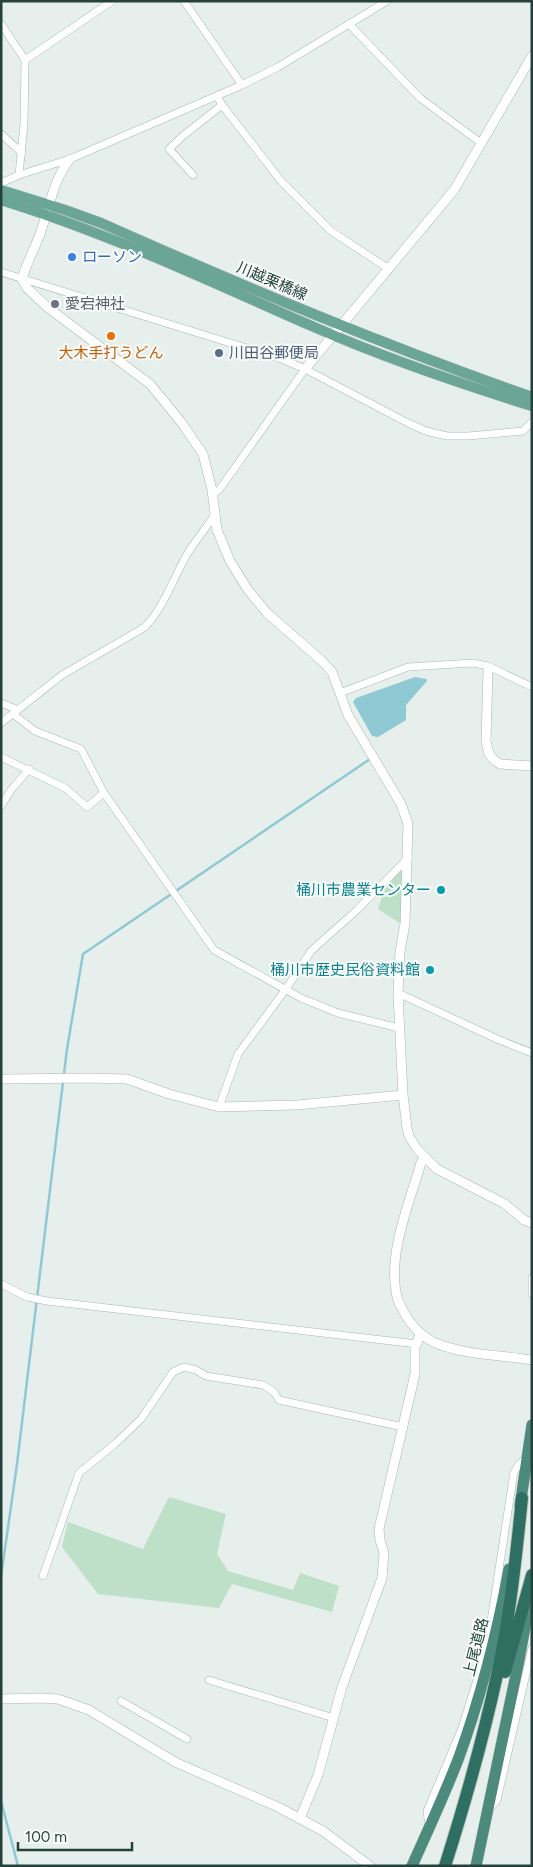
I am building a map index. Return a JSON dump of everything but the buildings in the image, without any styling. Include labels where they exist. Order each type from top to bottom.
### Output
[{"type":"highway","name":"上尾道路","points":[[412,1866],[458,1758],[489,1660],[522,1498],[532,1425]]},
{"type":"highway","points":[[445,1866],[479,1748],[497,1674],[513,1574],[522,1498]]},
{"type":"highway","points":[[453,1866],[532,1575]]},
{"type":"highway","points":[[476,1866],[517,1673],[532,1591]]},
{"type":"main road","name":"川越栗橋線","points":[[1,190],[332,335],[413,366],[532,406]]},
{"type":"main road","name":"川越栗橋線","points":[[1,200],[47,209],[101,223],[405,352],[532,397]]},
{"type":"street","points":[[25,60],[112,1]]},
{"type":"street","points":[[184,1],[242,86]]},
{"type":"street","points":[[1,183],[19,175],[70,159],[242,86],[278,67],[387,1]]},
{"type":"street","points":[[1,24],[25,60],[24,124],[19,175]]},
{"type":"street","points":[[349,24],[420,98],[481,143]]},
{"type":"street","points":[[212,495],[219,490],[305,369],[454,190],[532,56]]},
{"type":"street","points":[[217,96],[281,181],[331,231],[389,269]]},
{"type":"street","points":[[192,175],[168,149],[222,105]]},
{"type":"street","points":[[1,134],[22,153]]},
{"type":"street","points":[[70,159],[62,170],[47,209],[40,234],[22,278],[27,288],[46,307],[137,373],[158,394],[198,444],[203,454],[217,530],[230,561],[248,590],[267,613],[322,660],[332,672],[348,715],[405,813],[408,824],[409,858],[398,993],[403,1095],[409,1136],[424,1157],[437,1168],[505,1204],[524,1220],[532,1222]]},
{"type":"street","points":[[1,272],[139,316],[227,340],[279,358],[305,369],[408,424],[436,434],[468,436],[523,432],[532,422]]},
{"type":"street","points":[[1,723],[62,674],[145,627],[152,620],[168,593],[189,551],[214,516]]},
{"type":"street","points":[[340,693],[408,667],[473,663],[488,666],[532,687]]},
{"type":"street","points":[[488,670],[486,740],[489,754],[500,764],[532,766]]},
{"type":"street","points":[[1,703],[16,712],[35,731],[81,749],[104,793],[214,950],[301,998],[338,1013],[399,1028]]},
{"type":"street","points":[[1,756],[65,788],[87,807],[104,793]]},
{"type":"street","points":[[1,806],[11,790],[29,770]]},
{"type":"street","points":[[219,1107],[238,1054],[286,989],[311,951],[357,910],[409,858]]},
{"type":"street","points":[[398,993],[497,1039],[532,1053]]},
{"type":"street","points":[[1,1079],[88,1078],[127,1080],[219,1107],[297,1105],[403,1095]]},
{"type":"street","points":[[424,1157],[397,1245],[393,1268],[397,1298],[408,1320],[420,1334],[452,1348],[532,1360]]},
{"type":"street","points":[[532,1278],[532,1294]]},
{"type":"street","points":[[1,1284],[27,1297],[47,1301],[417,1344]]},
{"type":"street","points":[[300,1818],[318,1775],[342,1687],[382,1578],[385,1561],[379,1529],[415,1374],[415,1348],[420,1334]]},
{"type":"street","points":[[43,1576],[79,1474],[141,1419],[173,1372],[184,1367],[196,1370],[206,1376],[263,1385],[274,1392],[279,1400],[403,1427]]},
{"type":"street","points":[[429,1828],[427,1811],[462,1728],[477,1680],[491,1621],[514,1472],[519,1464],[527,1458]]},
{"type":"street","points":[[488,1811],[497,1800],[532,1648]]},
{"type":"street","points":[[209,1680],[334,1718]]},
{"type":"street","points":[[1,1699],[58,1699],[89,1710],[175,1762],[300,1818],[323,1831],[370,1866]]},
{"type":"street","points":[[120,1701],[187,1739]]},
{"type":"green space","points":[[400,870],[403,872],[401,924],[378,909],[382,897],[380,895]]},
{"type":"green space","points":[[169,1497],[226,1514],[217,1554],[228,1571],[293,1590],[300,1573],[339,1586],[332,1612],[232,1584],[219,1608],[98,1594],[62,1547],[68,1522],[143,1549]]},
{"type":"water","points":[[415,677],[426,679],[427,681],[406,705],[406,720],[378,737],[372,736],[353,702],[356,698]]},
{"type":"waterway","points":[[1,1577],[17,1464],[67,1049],[83,954],[370,759]]},
{"type":"waterway","points":[[1,1801],[18,1866]]},
{"type":"place","name":"ローソン","points":[[72,257]]},
{"type":"place","name":"愛宕神社","points":[[55,304]]},
{"type":"place","name":"大木手打うどん","points":[[111,336]]},
{"type":"place","name":"川田谷郵便局","points":[[219,353]]},
{"type":"place","name":"桶川市農業センター","points":[[441,890]]},
{"type":"place","name":"桶川市歴史民俗資料館","points":[[430,970]]}]
